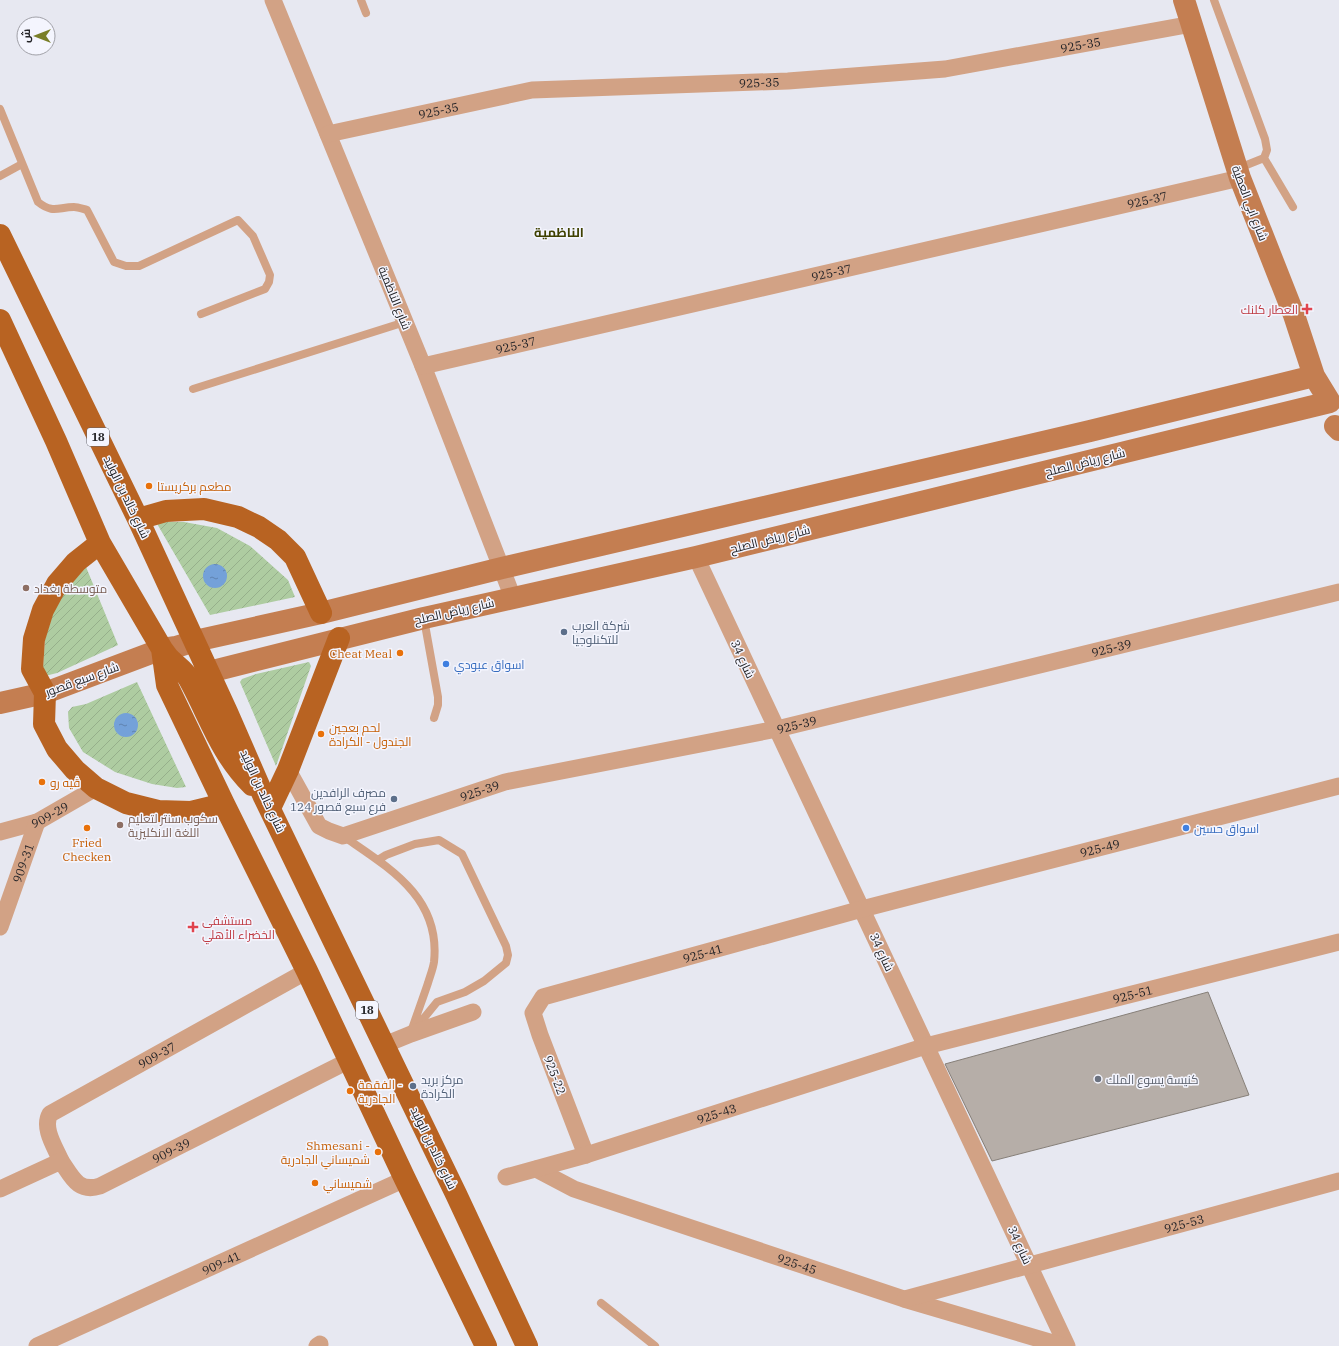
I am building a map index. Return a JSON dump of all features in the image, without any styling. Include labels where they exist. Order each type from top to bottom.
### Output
[{"type":"main road","name":"شارع خالد بن الوليد","points":[[0,235],[138,519],[178,646],[209,672],[267,802],[456,1194],[527,1346]]},
{"type":"main road","points":[[1,326],[56,442],[100,543],[119,561],[151,614],[178,646],[171,661],[183,669],[189,678],[199,701],[227,755],[241,774],[267,802],[288,770],[340,638]]},
{"type":"main road","points":[[138,519],[166,511],[204,509],[238,517],[259,527],[278,540],[296,557],[321,613]]},
{"type":"main road","points":[[100,543],[76,562],[57,584],[43,610],[34,639],[32,669],[45,692],[44,724],[57,749],[75,770],[96,788],[126,803],[158,811],[191,812],[224,804]]},
{"type":"main road","name":"شارع خالد بن الوليد","points":[[178,646],[167,685],[307,971],[404,1179],[486,1346]]},
{"type":"main road","points":[[181,715],[179,708],[180,702],[184,697],[190,695],[199,701]]},
{"type":"street","name":"شارع الناظمية","points":[[273,0],[423,366],[513,598]]},
{"type":"street","name":"شارع ابي العطية","points":[[1184,0],[1238,173],[1294,315],[1314,376],[1334,400]]},
{"type":"street","name":"925-35","points":[[328,134],[532,90],[788,80],[945,69],[1192,24]]},
{"type":"street","name":"925-37","points":[[423,366],[1238,173]]},
{"type":"street","points":[[178,646],[1314,376]]},
{"type":"street","name":"شارع رياض الصلح","points":[[209,672],[424,618],[696,557],[1334,400]]},
{"type":"street","points":[[1090,430],[1096,434],[1100,442],[1101,450],[1099,458]]},
{"type":"street","name":"شارع 34","points":[[696,557],[1067,1346]]},
{"type":"street","name":"925-39","points":[[343,836],[505,782],[776,729],[1339,592]]},
{"type":"street","name":"شارع سبع قصور","points":[[0,703],[45,692],[178,646]]},
{"type":"street","points":[[288,770],[319,826],[343,836]]},
{"type":"street","name":"925-49","points":[[862,909],[1339,786]]},
{"type":"street","name":"909-29","points":[[0,832],[37,822],[96,788]]},
{"type":"street","name":"909-31","points":[[0,927],[37,822]]},
{"type":"street","name":"925-41","points":[[543,997],[862,909]]},
{"type":"street","name":"925-51","points":[[926,1046],[1339,942]]},
{"type":"street","name":"909-37","points":[[61,1161],[47,1124],[50,1114],[307,971]]},
{"type":"street","name":"925-22","points":[[543,997],[533,1013],[586,1154]]},
{"type":"street","points":[[384,1045],[473,1012]]},
{"type":"street","name":"925-43","points":[[506,1177],[586,1154],[926,1046]]},
{"type":"street","name":"909-39","points":[[61,1161],[77,1184],[90,1188],[100,1186],[348,1061]]},
{"type":"street","points":[[0,1189],[61,1161]]},
{"type":"street","name":"925-45","points":[[536,1169],[574,1189],[904,1299],[1063,1346]]},
{"type":"street","name":"909-41","points":[[37,1346],[404,1179]]},
{"type":"street","name":"925-53","points":[[904,1299],[1339,1181]]},
{"type":"lane","points":[[361,0],[366,13]]},
{"type":"lane","points":[[1214,0],[1265,139],[1267,150],[1264,158],[1238,173]]},
{"type":"lane","points":[[0,109],[38,202],[45,208],[57,210],[75,207],[87,210],[114,262],[126,266],[139,266],[238,220],[253,236],[270,276],[269,282],[265,288],[201,314]]},
{"type":"lane","points":[[1264,158],[1293,207]]},
{"type":"lane","points":[[0,176],[22,164]]},
{"type":"lane","points":[[193,389],[405,322]]},
{"type":"lane","points":[[424,618],[438,697],[438,705],[434,718]]},
{"type":"lane","points":[[343,836],[390,868],[409,885],[426,911],[434,935],[434,963],[411,1034]]},
{"type":"lane","points":[[378,860],[386,855],[415,844],[439,840],[462,854],[506,946],[508,955],[506,963],[484,981],[465,992],[437,1002],[411,1034]]},
{"type":"lane","points":[[601,1303],[655,1346]]},
{"type":"green space","points":[[156,522],[184,522],[217,528],[250,546],[288,580],[295,597],[210,615]]},
{"type":"green space","points":[[84,562],[118,645],[57,673],[45,676],[43,666],[45,639],[53,613],[69,578]]},
{"type":"green space","points":[[309,662],[311,666],[276,766],[240,682],[242,679],[256,674]]},
{"type":"green space","points":[[137,682],[186,787],[177,788],[152,784],[115,772],[83,752],[69,728],[68,712],[72,707],[86,704]]},
{"type":"water","points":[[215,564],[224,567],[227,576],[224,585],[215,588],[206,585],[203,576],[206,567]]},
{"type":"water","points":[[126,713],[135,716],[138,725],[135,734],[126,737],[117,734],[114,725],[117,716]]},
{"type":"building","name":"كنيسة يسوع الملك","points":[[1208,992],[1249,1095],[992,1161],[945,1064]]},
{"type":"place","name":"العطار كلنك","points":[[1307,309]]},
{"type":"place","name":"مطعم بركريستا","points":[[149,486]]},
{"type":"place","name":"متوسطة بغداد","points":[[26,588]]},
{"type":"place","name":"شركة العرب للتكنلوجيا","points":[[564,632]]},
{"type":"place","name":"Cheat Meal","points":[[400,653]]},
{"type":"place","name":"اسواق عبودي","points":[[446,664]]},
{"type":"place","name":"لحم بعجين الجندول - الكرادة","points":[[321,734]]},
{"type":"place","name":"ڤيه رو","points":[[42,782]]},
{"type":"place","name":"مصرف الرافدين فرع سبع قصور 124","points":[[394,799]]},
{"type":"place","name":"سكوب سنتر لتعليم اللغة الانكليزية","points":[[120,825]]},
{"type":"place","name":"Fried Checken","points":[[87,828]]},
{"type":"place","name":"اسواق حسين","points":[[1186,828]]},
{"type":"place","name":"مستشفى الخضراء الأهلي","points":[[193,927]]},
{"type":"place","name":"كنيسة يسوع الملك","points":[[1098,1079]]},
{"type":"place","name":"مركز بريد الكرادة","points":[[413,1086]]},
{"type":"place","name":"الفقمة - الجادرية","points":[[350,1091]]},
{"type":"place","name":"Shmesani - شميساني الجادرية","points":[[378,1152]]},
{"type":"place","name":"شميساني","points":[[315,1183]]},
{"type":"district","name":"الناظمية","points":[[559,232]]}]
